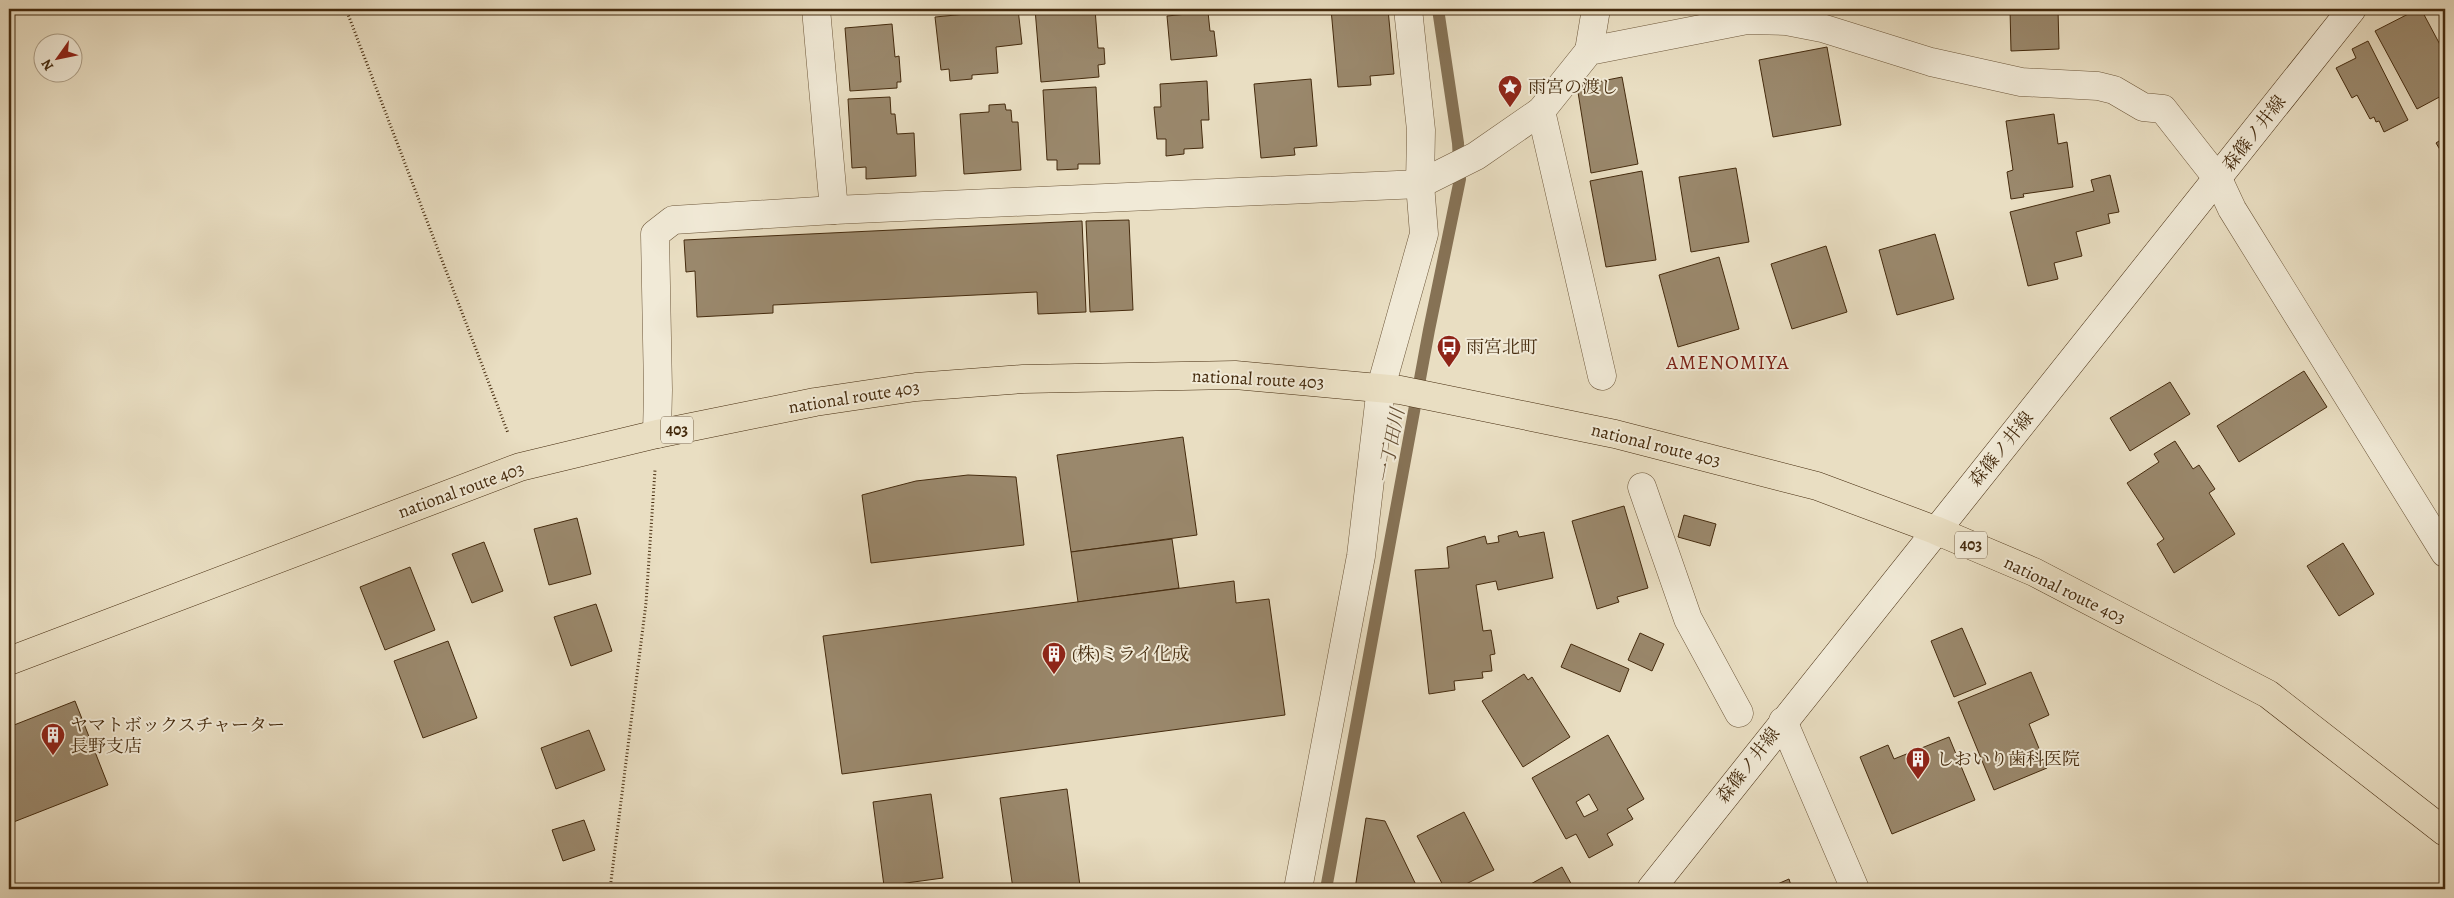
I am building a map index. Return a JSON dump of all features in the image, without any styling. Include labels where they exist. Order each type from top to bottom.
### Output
[{"type":"highway","name":"national route 403","points":[[9,661],[520,467],[657,434],[814,402],[916,387],[1023,379],[1235,375],[1391,388],[1616,434],[1817,486],[1935,530],[2034,572],[2268,694],[2445,832]]},
{"type":"street","points":[[816,9],[834,210]]},
{"type":"street","points":[[1298,889],[1362,556],[1391,388],[1424,234],[1420,184],[1421,130],[1408,9]]},
{"type":"street","points":[[657,434],[655,234],[673,220],[834,210],[1420,184],[1476,156],[1541,111],[1589,51],[1596,9]]},
{"type":"street","name":"森篠ノ井線","points":[[1651,889],[1782,722],[2352,9]]},
{"type":"street","points":[[1589,51],[1747,20],[1786,22],[1822,28],[1931,62],[2021,82],[2098,86],[2114,90],[2143,107],[2163,109],[2218,179],[2232,209],[2445,553]]},
{"type":"street","points":[[1541,111],[1602,376]]},
{"type":"street","points":[[1642,487],[1688,619],[1739,713]]},
{"type":"street","points":[[1782,722],[1855,889]]},
{"type":"path","points":[[346,9],[520,467]]},
{"type":"path","points":[[610,889],[646,603],[657,434]]},
{"type":"building","points":[[849,9],[884,9],[850,13]]},
{"type":"building","points":[[1018,9],[1022,44],[996,47],[998,73],[972,75],[972,79],[950,81],[949,69],[941,70],[935,17]]},
{"type":"building","points":[[1035,9],[1095,9],[1098,48],[1104,48],[1105,64],[1098,65],[1099,77],[1041,82]]},
{"type":"building","points":[[1331,9],[1388,9],[1394,74],[1370,76],[1371,85],[1338,87]]},
{"type":"building","points":[[2010,9],[2058,9],[2059,49],[2011,51]]},
{"type":"building","points":[[2421,9],[2445,54],[2445,94],[2417,109],[2375,31]]},
{"type":"building","points":[[1208,12],[1210,31],[1214,31],[1217,56],[1171,60],[1167,16]]},
{"type":"building","points":[[892,24],[895,57],[899,56],[901,82],[897,82],[897,88],[850,91],[845,28]]},
{"type":"building","points":[[2368,41],[2408,120],[2384,132],[2379,121],[2376,122],[2374,117],[2370,119],[2357,95],[2352,98],[2336,68],[2356,58],[2352,49]]},
{"type":"building","points":[[1827,47],[1841,125],[1773,137],[1759,60]]},
{"type":"building","points":[[1622,77],[1638,164],[1591,173],[1577,86]]},
{"type":"building","points":[[1311,79],[1317,146],[1294,148],[1295,155],[1261,158],[1254,84]]},
{"type":"building","points":[[1207,81],[1209,120],[1201,120],[1203,148],[1184,149],[1184,154],[1166,156],[1166,139],[1157,139],[1154,107],[1161,107],[1160,84]]},
{"type":"building","points":[[1096,87],[1100,164],[1078,164],[1078,169],[1057,170],[1057,160],[1047,160],[1043,90]]},
{"type":"building","points":[[890,97],[891,114],[895,114],[897,134],[914,133],[916,176],[866,179],[866,167],[852,168],[848,99]]},
{"type":"building","points":[[1005,104],[1006,110],[1011,110],[1012,122],[1018,122],[1021,170],[964,174],[960,114],[989,112],[989,105]]},
{"type":"building","points":[[2054,114],[2058,144],[2067,142],[2073,187],[2023,194],[2024,197],[2011,199],[2007,172],[2013,170],[2006,121]]},
{"type":"building","points":[[2445,137],[2445,158],[2436,143]]},
{"type":"building","points":[[1736,168],[1749,242],[1691,252],[1679,177]]},
{"type":"building","points":[[1642,171],[1656,260],[1606,267],[1590,181]]},
{"type":"building","points":[[2110,175],[2119,212],[2108,214],[2110,223],[2076,232],[2082,256],[2054,263],[2058,279],[2028,286],[2010,212],[2094,191],[2091,180]]},
{"type":"building","points":[[1129,220],[1133,310],[1090,312],[1086,221]]},
{"type":"building","points":[[1082,221],[1086,312],[1038,314],[1037,292],[773,305],[773,313],[697,317],[695,271],[686,272],[684,240]]},
{"type":"building","points":[[1935,234],[1954,299],[1897,315],[1879,250]]},
{"type":"building","points":[[1826,246],[1847,312],[1792,329],[1771,264]]},
{"type":"building","points":[[1719,257],[1739,329],[1678,347],[1659,275]]},
{"type":"building","points":[[2304,371],[2327,407],[2239,462],[2217,426]]},
{"type":"building","points":[[2170,382],[2190,414],[2130,451],[2110,418]]},
{"type":"building","points":[[1183,437],[1197,535],[1071,552],[1057,455]]},
{"type":"building","points":[[2175,441],[2193,469],[2199,465],[2215,489],[2209,493],[2235,534],[2174,573],[2157,544],[2164,539],[2127,483],[2159,462],[2154,454]]},
{"type":"building","points":[[968,475],[1016,477],[1024,545],[871,563],[862,495],[916,481]]},
{"type":"building","points":[[1624,506],[1648,588],[1617,597],[1619,602],[1597,609],[1572,521]]},
{"type":"building","points":[[1684,515],[1716,524],[1710,546],[1678,537]]},
{"type":"building","points":[[577,518],[591,574],[549,585],[534,529]]},
{"type":"building","points":[[1517,531],[1519,537],[1544,532],[1553,578],[1498,590],[1496,581],[1476,585],[1483,631],[1491,630],[1495,654],[1490,655],[1492,671],[1482,672],[1483,678],[1454,681],[1455,690],[1429,694],[1415,570],[1449,568],[1447,547],[1485,536],[1487,544],[1499,542],[1498,536]]},
{"type":"building","points":[[1172,539],[1179,588],[1078,602],[1071,552]]},
{"type":"building","points":[[484,542],[503,591],[472,603],[452,554]]},
{"type":"building","points":[[2343,543],[2374,594],[2339,616],[2307,566]]},
{"type":"building","points":[[410,567],[435,630],[385,650],[360,587]]},
{"type":"building","name":"(株)ミライ化成","points":[[1234,581],[1236,603],[1269,599],[1285,715],[842,774],[823,636]]},
{"type":"building","points":[[596,604],[612,651],[571,666],[554,617]]},
{"type":"building","points":[[1962,628],[1986,684],[1954,697],[1931,641]]},
{"type":"building","points":[[1640,633],[1664,644],[1652,671],[1628,660]]},
{"type":"building","points":[[448,641],[477,718],[423,738],[394,661]]},
{"type":"building","points":[[1571,644],[1629,669],[1620,692],[1561,667]]},
{"type":"building","points":[[2031,672],[2049,715],[2029,724],[2047,768],[1994,790],[1958,702]]},
{"type":"building","points":[[1524,674],[1528,680],[1532,677],[1570,737],[1523,767],[1482,701]]},
{"type":"building","name":"ヤマトボックスチャーター 長野支店","points":[[75,701],[108,785],[11,823],[9,817],[9,727]]},
{"type":"building","points":[[589,730],[605,770],[556,789],[541,748]]},
{"type":"building","points":[[1608,735],[1644,799],[1627,809],[1633,819],[1607,834],[1613,845],[1589,858],[1576,834],[1566,839],[1532,778]],"holes":[[[1589,794],[1598,810],[1584,817],[1576,802]]]},
{"type":"building","name":"しおいり歯科医院","points":[[1949,737],[1975,800],[1892,834],[1860,757],[1888,745],[1894,759]]},
{"type":"building","points":[[1067,789],[1080,886],[1058,889],[1013,889],[1000,798]]},
{"type":"building","points":[[931,794],[943,878],[884,886],[873,802]]},
{"type":"building","points":[[1464,812],[1494,870],[1456,889],[1445,889],[1417,836]]},
{"type":"building","points":[[1366,818],[1385,821],[1418,889],[1355,889]]},
{"type":"building","points":[[584,820],[595,850],[563,861],[552,830]]},
{"type":"building","points":[[1562,867],[1574,889],[1529,889],[1527,886]]},
{"type":"building","points":[[1789,879],[1792,889],[1766,889]]},
{"type":"building","points":[[1799,885],[1801,889],[1792,889]]},
{"type":"waterway","name":"一丁田川","points":[[1326,889],[1429,330],[1460,179],[1458,143],[1438,9]]},
{"type":"place","name":"雨宮の渡し","points":[[1510,108]]},
{"type":"place","name":"雨宮北町","points":[[1449,368]]},
{"type":"place","name":"(株)ミライ化成","points":[[1054,675]]},
{"type":"place","name":"ヤマトボックスチャーター 長野支店","points":[[53,756]]},
{"type":"place","name":"しおいり歯科医院","points":[[1918,780]]},
{"type":"district","name":"AMENOMIYA","points":[[1728,362]]}]
